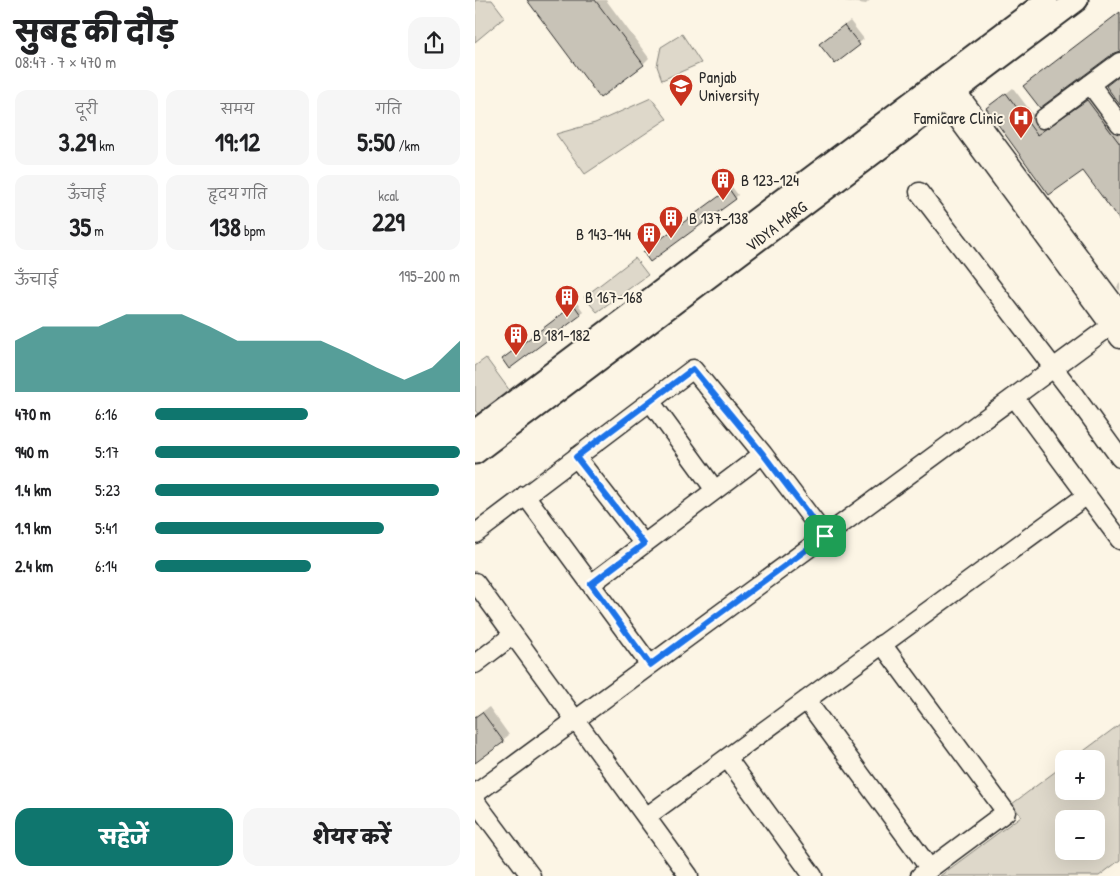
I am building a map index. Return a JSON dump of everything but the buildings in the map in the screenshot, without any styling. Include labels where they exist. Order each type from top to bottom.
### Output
[{"type":"main road","name":"VIDYA MARG","points":[[475,453],[944,89],[1047,0]]},
{"type":"main road","name":"VIDYA MARG","points":[[475,431],[944,89],[1077,0]]},
{"type":"street","points":[[1043,119],[1120,62]]},
{"type":"street","points":[[1090,84],[1120,124]]},
{"type":"street","points":[[475,794],[1014,397],[1118,324],[944,89]]},
{"type":"street","points":[[919,192],[1054,368],[1120,458]]},
{"type":"street","points":[[475,534],[693,369],[763,454],[825,536]]},
{"type":"street","points":[[1014,397],[1120,540]]},
{"type":"street","points":[[650,401],[715,490]]},
{"type":"street","points":[[591,584],[763,454]]},
{"type":"street","points":[[576,457],[644,544]]},
{"type":"street","points":[[646,817],[1087,495]]},
{"type":"street","points":[[525,496],[650,665]]},
{"type":"street","points":[[475,582],[689,876]]},
{"type":"street","points":[[475,664],[513,635]]},
{"type":"street","points":[[806,700],[925,872],[1006,812],[882,644]]},
{"type":"street","points":[[727,758],[813,876]]},
{"type":"street","points":[[475,801],[530,876]]},
{"type":"shaded area","points":[[475,0],[492,0],[505,17],[475,42]]},
{"type":"shaded area","points":[[682,34],[701,63],[662,80],[657,66],[661,47]]},
{"type":"shaded area","points":[[651,98],[667,119],[585,174],[556,134],[595,123]]},
{"type":"shaded area","points":[[635,258],[648,275],[597,312],[584,297]]},
{"type":"shaded area","points":[[486,358],[510,391],[478,414],[475,410],[475,366]]},
{"type":"shaded area","points":[[1120,724],[1120,860],[1099,876],[940,876],[1021,816],[1012,804],[1055,772],[1055,800],[1105,800],[1105,750],[1085,750]]},
{"type":"place","name":"Panjab University","points":[[681,107]]},
{"type":"place","name":"Famicare Clinic","points":[[1021,139]]},
{"type":"place","name":"B 123-124","points":[[723,201]]},
{"type":"place","name":"B 137-138","points":[[671,239]]},
{"type":"place","name":"B 143-144","points":[[649,255]]},
{"type":"place","name":"B 167-168","points":[[567,318]]},
{"type":"place","name":"B 181-182","points":[[516,356]]},
{"type":"route","points":[[693,369],[763,454],[825,536],[650,665],[591,584],[644,544],[576,457],[693,369]]}]
